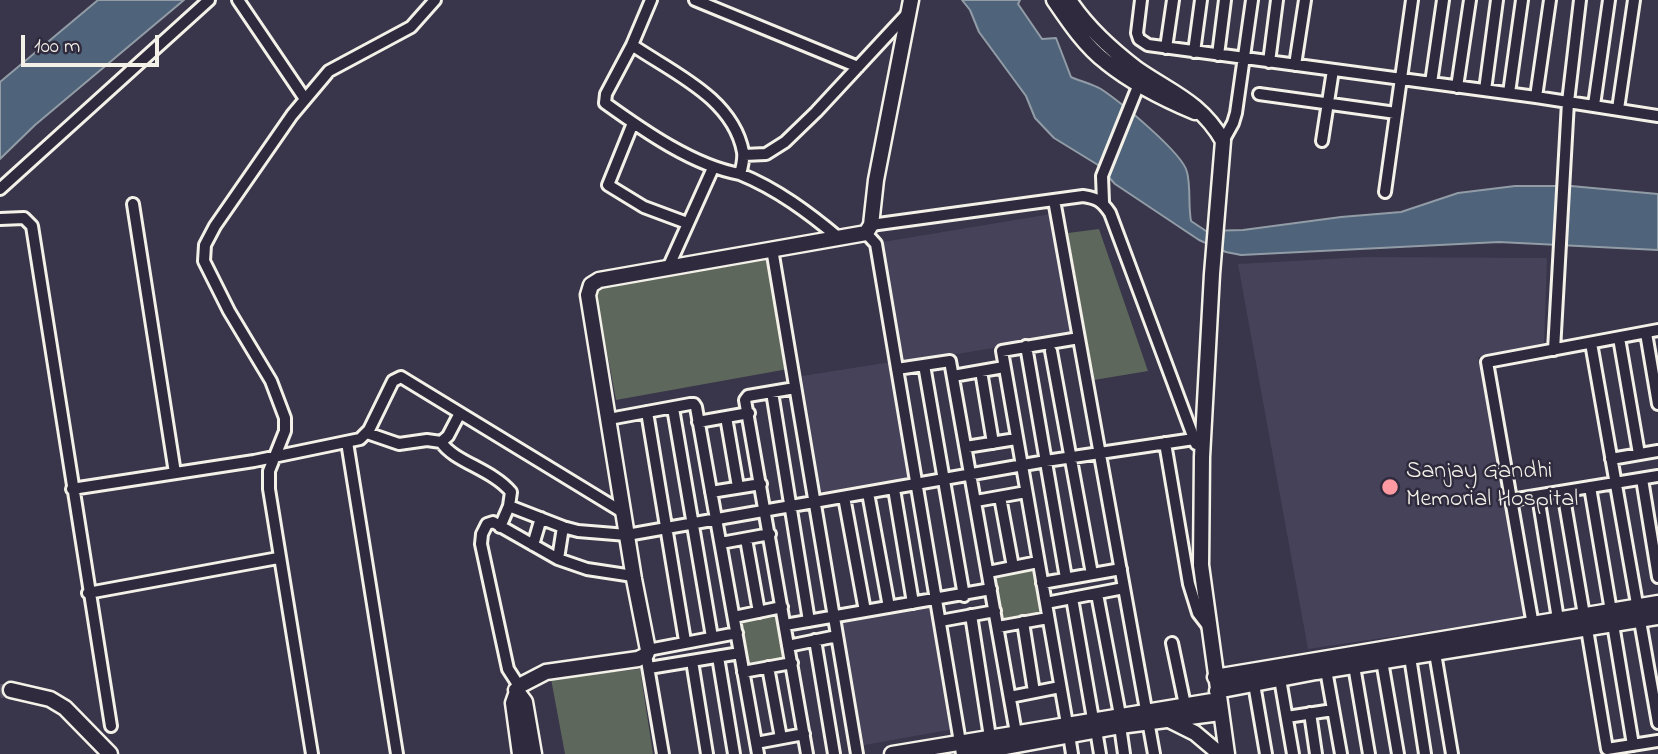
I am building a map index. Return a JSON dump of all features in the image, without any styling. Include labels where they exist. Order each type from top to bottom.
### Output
[{"type":"street","points":[[0,189],[208,0]]},
{"type":"street","points":[[238,0],[305,99]]},
{"type":"street","points":[[312,754],[278,558],[269,489],[269,471],[285,431],[285,418],[271,381],[229,311],[204,261],[205,244],[305,99],[331,69],[411,27],[435,0]]},
{"type":"street","points":[[651,0],[604,100],[605,103],[633,123],[713,168],[758,181],[799,206],[839,238]]},
{"type":"street","points":[[695,0],[858,67]]},
{"type":"street","points":[[1054,0],[1073,27],[1104,61],[1139,84],[1203,116]]},
{"type":"street","points":[[1069,0],[1102,39],[1138,69],[1187,99],[1223,141]]},
{"type":"street","points":[[1141,0],[1137,33],[1139,39],[1148,45],[1509,93],[1658,116]]},
{"type":"street","points":[[1166,48],[1173,0]]},
{"type":"street","points":[[1194,52],[1201,0]]},
{"type":"street","points":[[1218,55],[1225,0]]},
{"type":"street","points":[[1227,754],[1201,565],[1202,457],[1212,274],[1223,141],[1233,123],[1252,0]]},
{"type":"street","points":[[1269,62],[1277,0]]},
{"type":"street","points":[[1295,65],[1305,0]]},
{"type":"street","points":[[1385,192],[1412,0]]},
{"type":"street","points":[[1431,83],[1443,0]]},
{"type":"street","points":[[1457,87],[1471,0]]},
{"type":"street","points":[[1485,90],[1497,0]]},
{"type":"street","points":[[1509,93],[1522,0]]},
{"type":"street","points":[[1536,97],[1550,0]]},
{"type":"street","points":[[1554,350],[1568,102],[1580,0]]},
{"type":"street","points":[[1594,106],[1608,0]]},
{"type":"street","points":[[1618,110],[1634,0]]},
{"type":"street","points":[[744,155],[766,154],[785,142],[858,67],[909,7]]},
{"type":"street","points":[[909,7],[869,229],[876,244],[963,750]]},
{"type":"street","points":[[632,45],[709,96],[722,109],[735,127],[744,155],[740,174]]},
{"type":"street","points":[[1322,141],[1333,70]]},
{"type":"street","points":[[1139,84],[1102,176],[1103,202],[1110,213],[1202,457]]},
{"type":"street","points":[[1259,94],[1396,113]]},
{"type":"street","points":[[633,123],[608,186],[644,207],[687,223]]},
{"type":"street","points":[[668,268],[713,168]]},
{"type":"street","points":[[663,754],[588,295],[591,285],[599,280],[839,238],[869,229],[1083,196],[1103,202]]},
{"type":"street","points":[[1054,200],[1154,754]]},
{"type":"street","points":[[133,204],[176,473]]},
{"type":"street","points":[[0,219],[24,218],[32,226],[111,726]]},
{"type":"street","points":[[772,249],[857,754]]},
{"type":"street","points":[[1545,627],[1511,500],[1487,362],[1658,330]]},
{"type":"street","points":[[1646,332],[1655,362],[1658,404]]},
{"type":"street","points":[[1072,754],[1002,351],[1079,338]]},
{"type":"street","points":[[1619,338],[1639,454]]},
{"type":"street","points":[[1591,343],[1658,723]]},
{"type":"street","points":[[1026,346],[1066,578]]},
{"type":"street","points":[[1051,351],[1092,574]]},
{"type":"street","points":[[897,369],[950,361],[972,475],[1016,744]]},
{"type":"street","points":[[925,365],[964,596]]},
{"type":"street","points":[[953,376],[1004,367]]},
{"type":"street","points":[[981,371],[993,443]]},
{"type":"street","points":[[72,489],[275,456],[360,439],[367,433],[396,377],[401,377],[624,513]]},
{"type":"street","points":[[795,388],[746,397],[807,754]]},
{"type":"street","points":[[772,392],[809,621]]},
{"type":"street","points":[[609,419],[694,404],[757,749],[781,738],[804,734]]},
{"type":"street","points":[[673,408],[712,637]]},
{"type":"street","points":[[647,412],[685,641]]},
{"type":"street","points":[[441,442],[448,436],[460,413]]},
{"type":"street","points":[[698,422],[749,413]]},
{"type":"street","points":[[726,417],[738,487]]},
{"type":"street","points":[[367,433],[399,444],[427,440],[441,442],[448,449],[499,479],[511,492],[509,506],[500,527]]},
{"type":"street","points":[[966,447],[1016,439]]},
{"type":"street","points":[[509,506],[578,531],[627,535],[1046,461],[1194,439]]},
{"type":"street","points":[[347,442],[397,754]]},
{"type":"street","points":[[1165,443],[1189,584],[1198,613],[1208,625]]},
{"type":"street","points":[[1611,459],[1658,451]]},
{"type":"street","points":[[1511,500],[1658,476]]},
{"type":"street","points":[[1642,479],[1658,577]]},
{"type":"street","points":[[711,492],[761,484]]},
{"type":"street","points":[[1590,487],[1633,745]]},
{"type":"street","points":[[894,489],[913,603]]},
{"type":"street","points":[[976,501],[1026,492]]},
{"type":"street","points":[[1563,492],[1607,749],[1658,741]]},
{"type":"street","points":[[868,493],[889,607]]},
{"type":"street","points":[[1538,496],[1545,627]]},
{"type":"street","points":[[844,497],[865,611]]},
{"type":"street","points":[[1000,497],[1013,567]]},
{"type":"street","points":[[533,545],[541,518]]},
{"type":"street","points":[[534,754],[525,702],[508,669],[481,544],[487,524],[493,523],[558,559],[587,569],[634,576]]},
{"type":"street","points":[[558,559],[563,527]]},
{"type":"street","points":[[721,543],[770,534]]},
{"type":"street","points":[[746,538],[759,612]]},
{"type":"street","points":[[88,593],[278,558]]},
{"type":"street","points":[[988,572],[1038,562]]},
{"type":"street","points":[[1042,583],[1121,569]]},
{"type":"street","points":[[1046,603],[1124,588]]},
{"type":"street","points":[[785,625],[964,596],[991,589]]},
{"type":"street","points":[[1097,594],[1124,754]]},
{"type":"street","points":[[1072,598],[1100,754]]},
{"type":"street","points":[[1168,720],[1218,695],[1453,643],[1638,613],[1658,603]]},
{"type":"street","points":[[734,617],[782,607]]},
{"type":"street","points":[[940,621],[995,611]]},
{"type":"street","points":[[1638,613],[1658,617]]},
{"type":"street","points":[[971,615],[991,747]]},
{"type":"street","points":[[998,627],[1048,618]]},
{"type":"street","points":[[1023,622],[1034,692]]},
{"type":"street","points":[[647,658],[685,641],[737,633]]},
{"type":"street","points":[[789,646],[837,636]]},
{"type":"street","points":[[815,640],[834,754]]},
{"type":"street","points":[[1172,643],[1185,705]]},
{"type":"street","points":[[892,754],[1016,744],[1068,730],[1147,716],[1254,684],[1435,653],[1453,643]]},
{"type":"street","points":[[520,754],[513,703],[518,688],[546,672],[647,658],[692,662],[740,653]]},
{"type":"street","points":[[1435,653],[1452,754]]},
{"type":"street","points":[[718,657],[734,754]]},
{"type":"street","points":[[1410,657],[1425,754]]},
{"type":"street","points":[[1382,661],[1398,754]]},
{"type":"street","points":[[692,662],[707,754]]},
{"type":"street","points":[[744,672],[792,663]]},
{"type":"street","points":[[1354,666],[1369,754]]},
{"type":"street","points":[[768,667],[781,738]]},
{"type":"street","points":[[1326,670],[1341,754]]},
{"type":"street","points":[[1280,679],[1293,754]]},
{"type":"street","points":[[1254,684],[1266,754]]},
{"type":"street","points":[[1010,697],[1060,687]]},
{"type":"street","points":[[11,690],[50,699],[65,708],[110,754]]},
{"type":"street","points":[[1287,717],[1333,710]]},
{"type":"street","points":[[1310,713],[1317,754]]},
{"type":"street","points":[[1147,716],[1168,720],[1195,733],[1220,754]]},
{"type":"shaded area","points":[[1051,214],[1071,335],[903,363],[883,242]]},
{"type":"shaded area","points":[[1099,229],[1148,371],[1094,380],[1068,233]]},
{"type":"shaded area","points":[[768,257],[788,369],[616,400],[595,288]]},
{"type":"shaded area","name":"Sanjay Gandhi Memorial Hospital","points":[[1366,257],[1547,258],[1544,343],[1478,357],[1525,617],[1308,649],[1238,264]]},
{"type":"shaded area","points":[[891,362],[909,478],[821,492],[802,376]]},
{"type":"shaded area","points":[[1036,565],[1045,617],[1003,624],[994,573]]},
{"type":"shaded area","points":[[933,602],[954,729],[859,746],[837,618]]},
{"type":"shaded area","points":[[781,611],[789,662],[747,669],[738,618]]},
{"type":"shaded area","points":[[640,669],[653,754],[565,754],[551,679]]},
{"type":"water","points":[[98,0],[184,0],[35,125],[0,159],[0,82]]},
{"type":"water","points":[[962,0],[1020,0],[1018,4],[1042,39],[1056,38],[1071,77],[1110,95],[1149,128],[1183,163],[1189,184],[1191,221],[1206,231],[1243,230],[1401,212],[1458,193],[1515,186],[1571,186],[1658,194],[1658,250],[1499,242],[1241,255],[1226,252],[1199,240],[1115,184],[1098,165],[1054,138],[1035,118],[1026,96],[979,32],[970,10]]},
{"type":"tunnel","points":[[0,691],[11,690]]},
{"type":"place","name":"Sanjay Gandhi Memorial Hospital","points":[[1390,487]]}]
